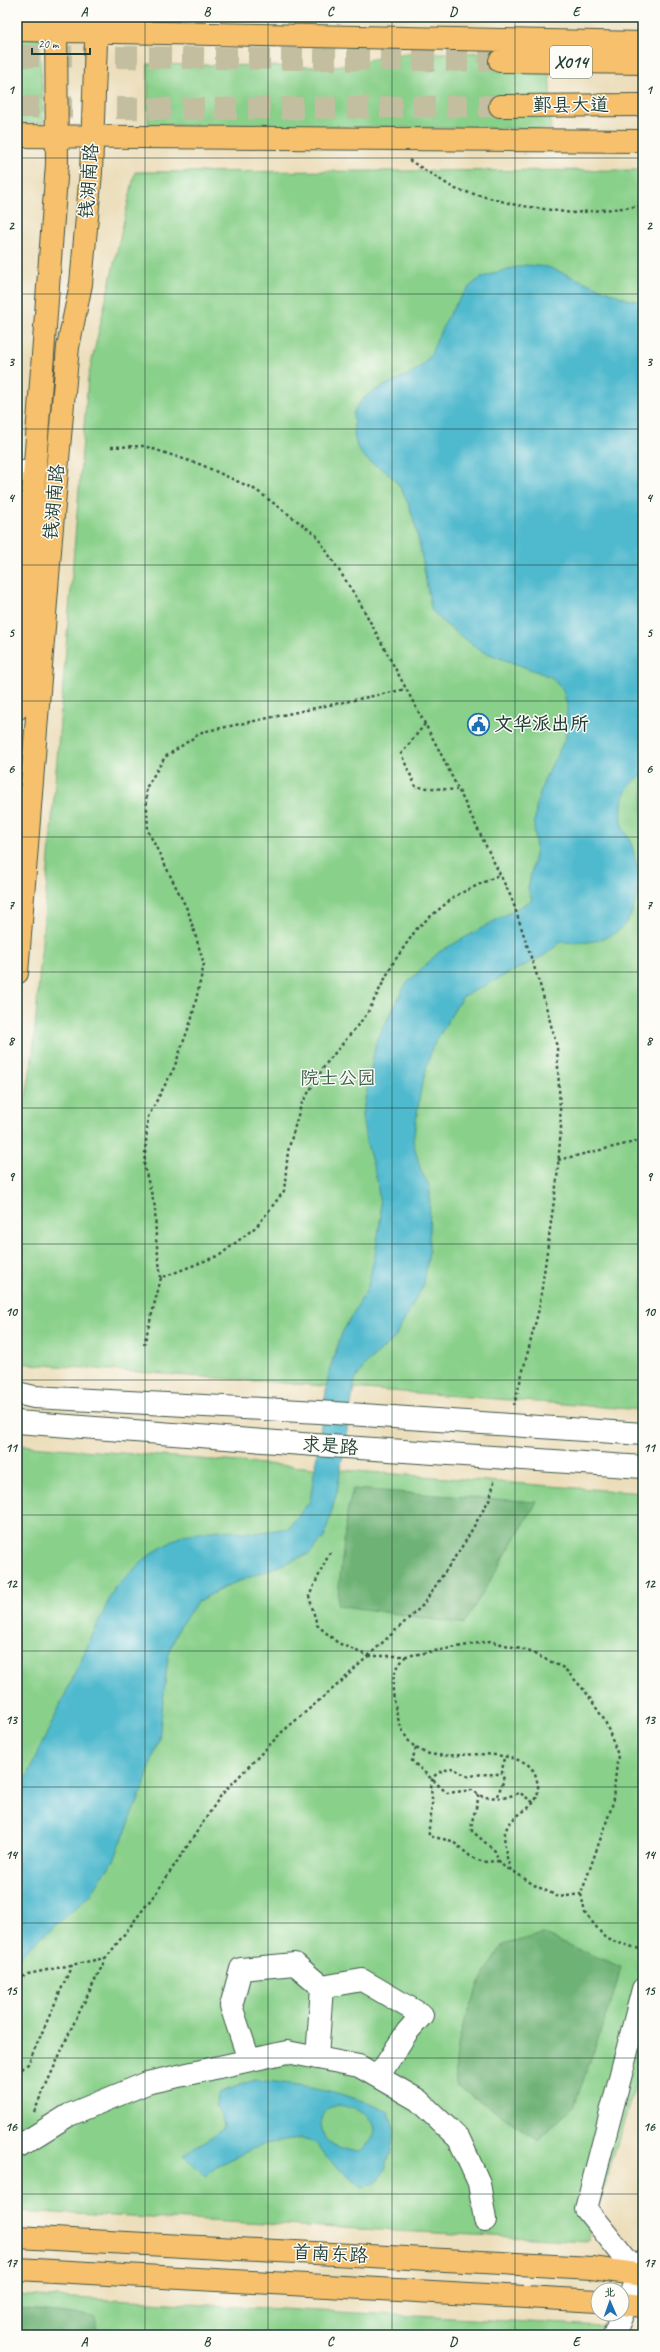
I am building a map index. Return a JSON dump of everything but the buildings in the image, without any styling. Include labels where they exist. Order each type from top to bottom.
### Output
[{"type":"main road","points":[[17,30],[56,24],[643,43]]},
{"type":"main road","name":"钱湖南路","points":[[17,709],[26,471],[57,164],[56,24]]},
{"type":"main road","name":"钱湖南路","points":[[17,973],[52,522],[68,347],[81,284],[92,136],[97,25]]},
{"type":"main road","name":"X014","points":[[500,61],[643,63]]},
{"type":"main road","name":"鄞县大道","points":[[500,106],[643,105]]},
{"type":"main road","points":[[17,136],[643,141]]},
{"type":"main road","name":"首南东路","points":[[17,2237],[641,2270]]},
{"type":"main road","name":"首南东路","points":[[17,2269],[590,2301]]},
{"type":"street","name":"求是路","points":[[17,1393],[34,1396],[319,1412],[643,1434]]},
{"type":"street","name":"求是路","points":[[17,1422],[315,1445],[643,1467]]},
{"type":"street","points":[[249,2060],[231,2006],[241,1969],[295,1964],[322,1987]]},
{"type":"street","points":[[322,1987],[362,1980],[422,2015],[407,2032],[378,2077]]},
{"type":"street","points":[[317,2058],[322,1987]]},
{"type":"street","points":[[630,2305],[641,2270],[586,2210],[643,1989]]},
{"type":"street","points":[[19,2146],[69,2115],[147,2083],[287,2052],[359,2066],[418,2100],[459,2139],[479,2183],[486,2220]]},
{"type":"street","points":[[614,2335],[621,2322]]},
{"type":"path","points":[[408,160],[454,189],[516,205],[572,213],[643,206]]},
{"type":"path","points":[[111,447],[144,446],[202,465],[256,490],[316,535],[359,601],[425,724],[512,899],[537,976],[556,1048],[561,1128],[540,1309],[508,1425]]},
{"type":"path","points":[[144,1345],[161,1278],[156,1239],[155,1207],[144,1166],[148,1117],[174,1068],[192,1018],[204,964],[188,911],[148,831],[146,788],[165,757],[202,732],[406,689]]},
{"type":"path","points":[[425,724],[401,754],[416,787],[457,790]]},
{"type":"path","points":[[161,1278],[220,1255],[257,1226],[284,1191],[288,1151],[301,1105],[325,1065],[367,1014],[394,964],[418,927],[455,896],[499,875]]},
{"type":"path","points":[[558,1160],[643,1140]]},
{"type":"path","points":[[32,2118],[72,2027],[106,1958],[158,1890],[222,1794],[282,1732],[342,1681],[422,1606],[465,1542],[490,1498],[500,1458]]},
{"type":"path","points":[[330,1552],[309,1596],[317,1625],[338,1643],[368,1656],[407,1656],[490,1641],[528,1651],[564,1668],[586,1691],[605,1721],[618,1755],[612,1806],[581,1894],[585,1913],[606,1939],[643,1950]]},
{"type":"path","points":[[407,1656],[396,1668],[392,1691],[402,1730],[411,1745],[427,1754],[447,1757],[470,1754],[504,1756],[525,1762],[533,1770],[537,1781],[538,1796],[534,1803],[516,1815],[505,1834],[506,1854],[510,1869]]},
{"type":"path","points":[[416,1748],[412,1761],[447,1793],[472,1790],[483,1797],[497,1796],[503,1798],[520,1793],[534,1803]]},
{"type":"path","points":[[497,1796],[504,1780],[502,1773],[504,1756]]},
{"type":"path","points":[[432,1779],[452,1768],[469,1777],[481,1772],[492,1776],[502,1773]]},
{"type":"path","points":[[432,1779],[431,1794],[433,1804],[429,1821],[429,1836],[452,1841],[470,1856],[482,1862],[499,1861]]},
{"type":"path","points":[[478,1793],[479,1800],[472,1821],[472,1831],[495,1851],[499,1861],[506,1869],[510,1869],[534,1885],[559,1897],[581,1894]]},
{"type":"path","points":[[17,1980],[28,1974],[106,1958]]},
{"type":"path","points":[[17,2073],[28,2064],[72,1965]]},
{"type":"green space","points":[[39,36],[44,123],[17,123],[17,37]]},
{"type":"green space","points":[[549,51],[551,129],[148,125],[148,64],[331,67],[399,54]]},
{"type":"green space","name":"院士公园","points":[[643,170],[643,1410],[17,1363],[17,1154],[33,1053],[88,378],[135,172]]},
{"type":"green space","points":[[17,1445],[643,1493],[643,2058],[588,2241],[17,2211]]},
{"type":"green space","points":[[353,1489],[537,1502],[464,1624],[337,1605],[347,1513]]},
{"type":"green space","points":[[542,1934],[621,1967],[612,2000],[574,2106],[538,2140],[456,2085],[456,2066],[462,2029],[468,2012],[483,1977],[503,1945]]},
{"type":"green space","points":[[17,2295],[603,2326],[598,2335],[17,2335]]},
{"type":"green space","points":[[17,2308],[95,2316],[97,2335],[22,2335]]},
{"type":"water","points":[[526,265],[548,267],[629,300],[643,301],[643,776],[631,783],[625,794],[622,807],[623,828],[632,846],[638,871],[637,890],[633,911],[627,922],[610,936],[587,942],[561,942],[545,955],[462,997],[432,1048],[421,1088],[413,1141],[421,1171],[430,1187],[429,1251],[424,1284],[394,1339],[366,1364],[355,1380],[337,1492],[324,1538],[309,1554],[227,1586],[198,1601],[179,1627],[168,1657],[159,1739],[143,1789],[114,1860],[88,1897],[17,1959],[17,1802],[35,1759],[115,1587],[152,1553],[183,1535],[219,1530],[256,1533],[288,1528],[310,1501],[329,1371],[342,1333],[367,1289],[375,1255],[381,1215],[377,1180],[366,1141],[362,1116],[376,1042],[405,985],[439,952],[532,900],[528,888],[536,850],[534,826],[537,802],[545,778],[566,737],[567,705],[563,690],[551,677],[481,651],[445,624],[432,611],[415,526],[404,495],[390,475],[369,461],[358,449],[355,440],[353,417],[353,413],[360,402],[369,394],[402,378],[422,366],[429,357],[449,315],[469,287],[475,282],[493,273]]},
{"type":"water","points":[[254,2080],[307,2086],[340,2094],[373,2105],[389,2113],[394,2127],[391,2151],[385,2170],[376,2183],[363,2187],[329,2161],[316,2143],[301,2139],[264,2144],[219,2165],[205,2176],[184,2155],[216,2134],[224,2126],[221,2114],[215,2106],[219,2093]],"holes":[[[338,2105],[349,2107],[366,2115],[375,2127],[374,2134],[369,2143],[360,2152],[344,2149],[329,2143],[325,2139],[322,2131],[322,2116],[329,2108]]]},
{"type":"tunnel","points":[[17,56],[500,61]]},
{"type":"tunnel","points":[[17,107],[200,109],[500,106]]},
{"type":"place","name":"文华派出所","points":[[478,724]]}]
